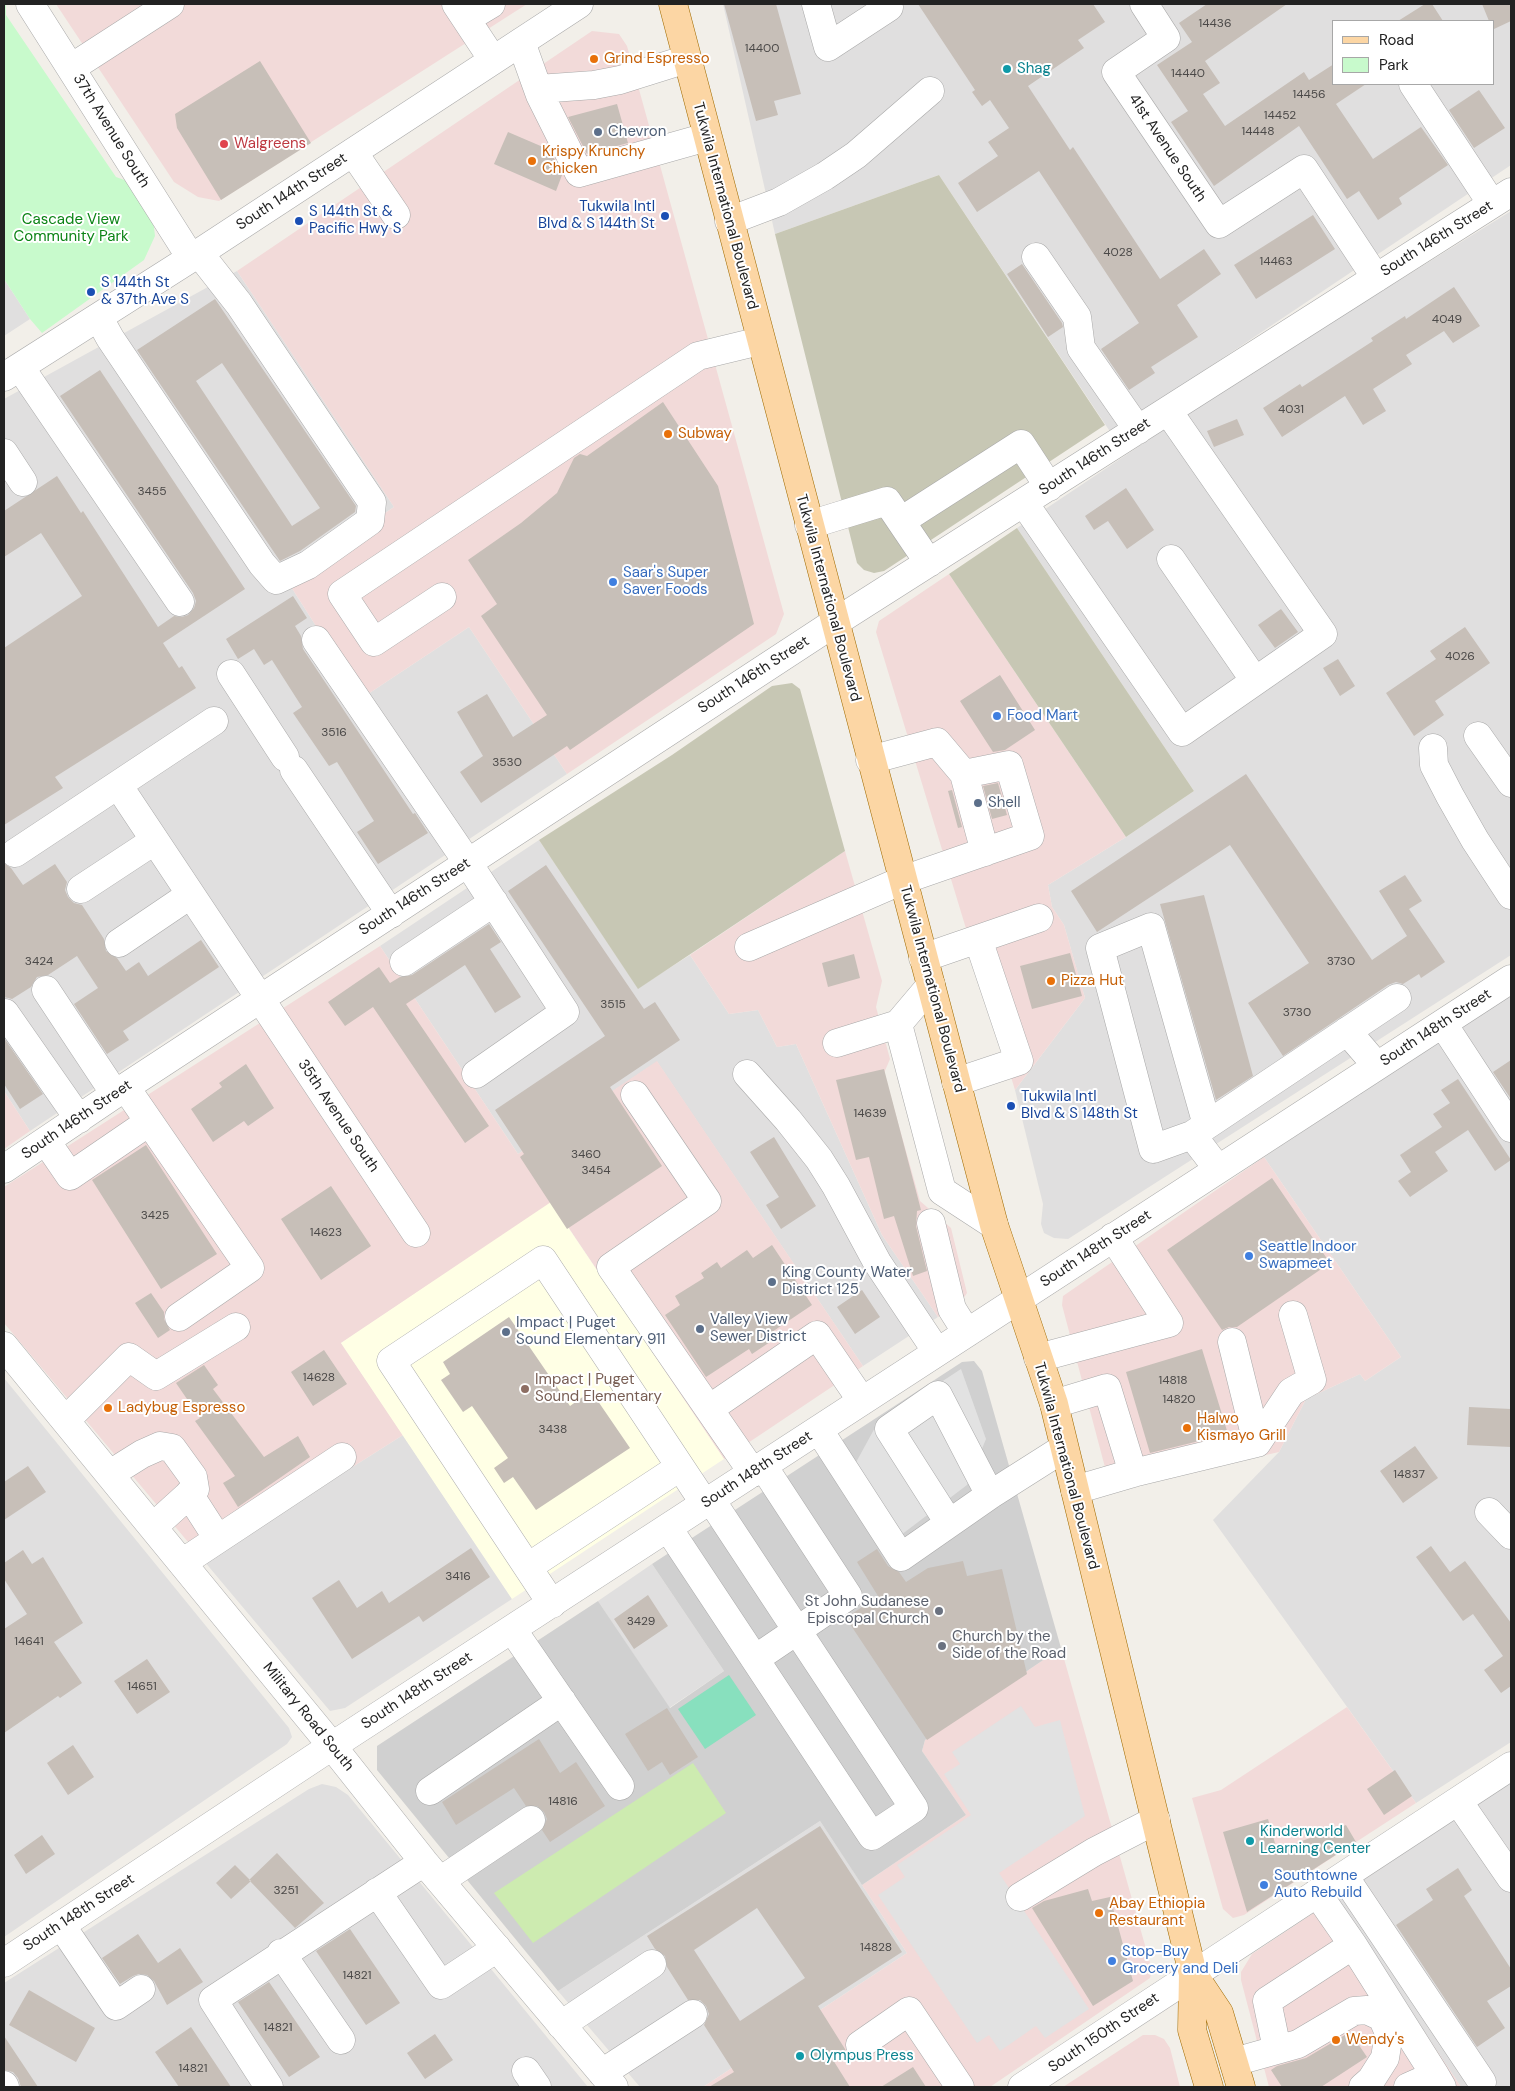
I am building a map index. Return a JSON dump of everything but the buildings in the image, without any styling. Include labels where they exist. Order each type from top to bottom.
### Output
[{"type":"main road","name":"Tukwila International Boulevard","points":[[673,4],[808,525],[994,1225],[1054,1404],[1193,1974],[1192,2030],[1209,2087]]},
{"type":"main road","name":"Tukwila International Boulevard","points":[[1193,1974],[1219,2012],[1241,2087]]},
{"type":"street","name":"37th Avenue South","points":[[30,4],[195,255],[238,304],[372,502],[370,521],[308,566],[276,580],[262,564],[142,386],[99,318]]},
{"type":"street","points":[[71,68],[170,4]]},
{"type":"street","points":[[490,4],[461,12],[493,60]]},
{"type":"street","name":"South 144th Street","points":[[12,372],[99,318],[579,4]]},
{"type":"street","points":[[816,4],[828,47],[889,7],[887,4]]},
{"type":"street","name":"41st Avenue South","points":[[1144,4],[1166,38],[1116,72],[1219,224],[1304,169],[1376,278]]},
{"type":"street","points":[[521,42],[538,89],[579,173],[707,137]]},
{"type":"street","points":[[538,89],[594,85],[620,80],[687,59]]},
{"type":"street","points":[[1414,85],[1502,198]]},
{"type":"street","points":[[729,221],[779,202],[825,176],[856,155],[930,91]]},
{"type":"street","points":[[354,152],[396,215]]},
{"type":"street","name":"South 146th Street","points":[[4,1169],[834,623],[1502,198]]},
{"type":"street","points":[[1036,257],[1077,317],[1081,348],[1138,430]]},
{"type":"street","points":[[442,597],[374,642],[342,594],[698,356],[760,341]]},
{"type":"street","points":[[12,372],[180,602]]},
{"type":"street","points":[[1024,503],[1182,732],[1323,634],[1168,411]]},
{"type":"street","points":[[901,521],[1021,444],[1048,487]]},
{"type":"street","points":[[4,453],[23,482]]},
{"type":"street","points":[[808,525],[887,501],[929,563]]},
{"type":"street","points":[[1171,559],[1255,681]]},
{"type":"street","points":[[316,640],[468,863],[565,1012],[476,1074]]},
{"type":"street","points":[[231,674],[391,914]]},
{"type":"street","points":[[15,853],[214,721]]},
{"type":"street","points":[[1478,736],[1511,783]]},
{"type":"street","points":[[870,760],[937,742],[966,780],[985,852]]},
{"type":"street","points":[[1433,748],[1434,765],[1450,796],[1475,840],[1511,895]]},
{"type":"street","points":[[749,947],[903,880],[1030,836],[1009,765],[966,780]]},
{"type":"street","name":"35th Avenue South","points":[[118,785],[416,1233]]},
{"type":"street","points":[[81,889],[154,840]]},
{"type":"street","points":[[119,942],[190,895]]},
{"type":"street","points":[[404,962],[494,902]]},
{"type":"street","points":[[923,958],[1038,918]]},
{"type":"street","points":[[1218,1169],[1199,1130],[1151,927],[1100,948],[1153,1149],[1199,1130],[1397,998]]},
{"type":"street","points":[[956,1082],[1019,1061],[978,939]]},
{"type":"street","name":"South 148th Street","points":[[4,1963],[332,1746],[1511,979]]},
{"type":"street","points":[[837,1043],[898,1024],[931,985]]},
{"type":"street","points":[[46,990],[121,1091],[149,1122],[250,1268],[179,1317]]},
{"type":"street","points":[[5,1013],[79,1119]]},
{"type":"street","points":[[898,1024],[942,1191],[994,1225]]},
{"type":"street","points":[[1443,1024],[1511,1128]]},
{"type":"street","points":[[1347,1031],[1377,1066]]},
{"type":"street","points":[[747,1074],[788,1120],[819,1159],[836,1186],[877,1262],[937,1352]]},
{"type":"street","points":[[635,1095],[707,1201],[611,1267],[709,1410],[758,1470],[848,1596],[755,1659]]},
{"type":"street","points":[[46,1141],[70,1176],[149,1122]]},
{"type":"street","points":[[931,1223],[952,1309],[967,1333]]},
{"type":"street","points":[[1038,1358],[1169,1323],[1113,1237]]},
{"type":"street","points":[[552,1604],[391,1361],[543,1260],[680,1466],[708,1502],[797,1630],[914,1808],[872,1836],[668,1528]]},
{"type":"street","points":[[1075,1490],[1133,1473],[1257,1443],[1292,1392],[1312,1380],[1293,1315]]},
{"type":"street","points":[[66,1420],[128,1357],[156,1376],[236,1328]]},
{"type":"street","points":[[709,1410],[817,1335],[862,1401]]},
{"type":"street","points":[[1232,1342],[1257,1443]]},
{"type":"street","name":"Military Road South","points":[[4,1346],[432,1871],[608,2080]]},
{"type":"street","points":[[1054,1404],[1107,1388],[1133,1473]]},
{"type":"street","points":[[949,1523],[889,1429],[938,1395],[990,1495]]},
{"type":"street","points":[[818,1430],[901,1557],[990,1495],[1064,1448]]},
{"type":"street","points":[[110,1474],[142,1454],[166,1446],[172,1448],[194,1477],[195,1489],[153,1527]]},
{"type":"street","points":[[182,1562],[342,1457]]},
{"type":"street","points":[[528,1567],[680,1466]]},
{"type":"street","points":[[189,1494],[218,1539]]},
{"type":"street","points":[[1489,1512],[1511,1535]]},
{"type":"street","points":[[512,1629],[620,1786]]},
{"type":"street","points":[[430,1791],[562,1701]]},
{"type":"street","name":"South 150th Street","points":[[1022,2087],[1511,1766]]},
{"type":"street","points":[[1458,1801],[1511,1878]]},
{"type":"street","points":[[269,2087],[213,2000],[281,1953],[377,1892],[432,1871],[531,1820]]},
{"type":"street","points":[[1020,1897],[1094,1852],[1156,1820]]},
{"type":"street","points":[[1344,1876],[1482,2082]]},
{"type":"street","points":[[377,1892],[441,1986],[497,1948]]},
{"type":"street","points":[[1317,1893],[1438,2081],[1408,2087]]},
{"type":"street","points":[[61,1925],[116,2006],[141,1989]]},
{"type":"street","points":[[1277,2050],[1267,2001],[1352,1945]]},
{"type":"street","points":[[281,1953],[341,2040]]},
{"type":"street","points":[[561,2025],[652,1964]]},
{"type":"street","points":[[1234,2062],[1298,2044],[1354,2011],[1367,2010],[1382,2017],[1389,2033],[1385,2058],[1372,2080],[1363,2087]]},
{"type":"street","points":[[860,2044],[909,2011],[960,2087]]},
{"type":"street","points":[[608,2080],[693,2014]]},
{"type":"shaded area","points":[[56,4],[527,4],[219,201],[198,197],[174,182]]},
{"type":"shaded area","points":[[723,4],[1511,4],[1511,165],[1111,433],[939,175],[775,234]]},
{"type":"shaded area","points":[[592,31],[619,34],[627,46],[784,614],[776,634],[567,774],[469,627],[362,698],[286,579],[394,507],[237,271]]},
{"type":"shaded area","points":[[939,175],[1105,425],[884,571],[874,573],[864,570],[857,563],[775,234]]},
{"type":"shaded area","points":[[1511,211],[1511,955],[1068,1239],[1054,1238],[1044,1233],[1041,1224],[1043,1204],[1015,1090],[1085,998],[1064,925],[1052,907],[1048,885],[1126,837],[1194,791],[1017,528],[1232,384]]},
{"type":"shaded area","points":[[237,271],[394,507],[286,579],[362,698],[469,627],[567,774],[30,1131],[4,1091],[4,770],[20,759],[4,734],[4,399]]},
{"type":"shaded area","points":[[4,279],[30,319],[4,336]]},
{"type":"shaded area","points":[[1017,528],[1194,791],[1126,837],[949,574]]},
{"type":"shaded area","points":[[949,574],[1126,837],[1048,885],[1052,907],[1064,925],[1085,998],[1015,1090],[876,632],[879,621]]},
{"type":"shaded area","points":[[792,683],[800,689],[845,851],[638,989],[539,840],[672,755],[772,686]]},
{"type":"shaded area","points":[[539,840],[638,988],[690,955],[729,1014],[758,1010],[777,1047],[796,1044],[882,1235],[938,1317],[863,1366],[657,1062],[518,1154],[380,946]]},
{"type":"shaded area","points":[[845,851],[882,981],[876,1007],[890,1059],[884,1073],[920,1201],[951,1228],[967,1293],[961,1302],[938,1317],[882,1235],[796,1044],[777,1047],[758,1010],[729,1014],[690,955]]},
{"type":"shaded area","points":[[380,946],[518,1154],[657,1061],[863,1366],[724,1459],[552,1203],[341,1343],[403,1435],[204,1561],[4,1323],[4,1187]]},
{"type":"shaded area","points":[[1511,995],[1511,1742],[1416,1803],[1213,1520],[1279,1452],[1306,1399],[1360,1374],[1365,1381],[1401,1357],[1264,1157]]},
{"type":"shaded area","points":[[4,1091],[30,1131],[4,1149]]},
{"type":"shaded area","points":[[1264,1157],[1401,1357],[1365,1381],[1360,1374],[1306,1399],[1279,1452],[1111,1490],[1062,1305],[1063,1296]]},
{"type":"shaded area","name":"Impact | Puget Sound Elementary","points":[[551,1202],[724,1459],[512,1599],[341,1343]]},
{"type":"shaded area","points":[[974,1361],[982,1371],[1061,1648],[925,1740],[922,1751],[966,1815],[862,1885],[820,1821],[558,1991],[377,1770],[377,1746],[598,1601],[670,1708],[724,1671],[652,1564],[962,1362]]},
{"type":"shaded area","points":[[961,1369],[986,1439],[967,1485],[901,1535],[854,1466],[877,1424]]},
{"type":"shaded area","points":[[4,1378],[289,1728],[292,1737],[287,1744],[4,1937]]},
{"type":"shaded area","points":[[403,1435],[512,1599],[345,1708],[330,1711],[204,1561]]},
{"type":"shaded area","points":[[652,1564],[724,1671],[669,1708],[598,1601]]},
{"type":"shaded area","points":[[1061,1648],[1152,1970],[1150,1978],[990,2087],[703,2087],[907,1953],[862,1885],[966,1815],[922,1751],[925,1740]]},
{"type":"shaded area","points":[[1021,1706],[1035,1727],[1060,1720],[1085,1816],[999,1873],[1089,2009],[1045,2038],[1036,2026],[1000,2051],[989,2035],[977,2043],[878,1895],[905,1877],[897,1865],[971,1815],[944,1774],[960,1764],[952,1752]]},
{"type":"shaded area","points":[[1347,1707],[1416,1803],[1244,1915],[1233,1918],[1223,1909],[1192,1798],[1221,1790]]},
{"type":"shaded area","points":[[1511,1782],[1511,2087],[1461,2087],[1336,1898]]},
{"type":"shaded area","points":[[322,1784],[336,1787],[348,1795],[588,2087],[4,2087],[4,1983],[309,1789]]},
{"type":"shaded area","points":[[820,1821],[907,1953],[703,2087],[640,2087],[558,1991]]},
{"type":"shaded area","points":[[1336,1898],[1461,2087],[1269,2087],[1241,1980],[1241,1972],[1252,1954]]},
{"type":"shaded area","points":[[1143,2035],[1155,2035],[1164,2039],[1170,2048],[1180,2087],[1063,2087]]},
{"type":"green space","name":"Cascade View Community Park","points":[[4,4],[6,4],[6,15],[116,177],[130,182],[153,219],[155,236],[144,260],[42,333],[30,319],[4,279]]},
{"type":"green space","points":[[729,1675],[756,1715],[705,1749],[678,1709]]},
{"type":"green space","points":[[693,1763],[726,1813],[533,1943],[494,1893]]},
{"type":"place","name":"Grind Espresso","points":[[594,59]]},
{"type":"place","name":"Shag","points":[[1007,69]]},
{"type":"place","name":"Chevron","points":[[598,132]]},
{"type":"place","name":"Walgreens","points":[[224,144]]},
{"type":"place","name":"Krispy Krunchy Chicken","points":[[532,161]]},
{"type":"place","name":"Tukwila Intl Blvd & S 144th St","points":[[665,216]]},
{"type":"place","name":"S 144th St & Pacific Hwy S","points":[[299,221]]},
{"type":"place","name":"S 144th St & 37th Ave S","points":[[91,292]]},
{"type":"place","name":"Subway","points":[[668,434]]},
{"type":"place","name":"Saar's Super Saver Foods","points":[[613,582]]},
{"type":"place","name":"Food Mart","points":[[997,716]]},
{"type":"place","name":"Shell","points":[[978,803]]},
{"type":"place","name":"Pizza Hut","points":[[1051,981]]},
{"type":"place","name":"Tukwila Intl Blvd & S 148th St","points":[[1011,1106]]},
{"type":"place","name":"Seattle Indoor Swapmeet","points":[[1249,1256]]},
{"type":"place","name":"King County Water District 125","points":[[772,1282]]},
{"type":"place","name":"Valley View Sewer District","points":[[700,1329]]},
{"type":"place","name":"Impact | Puget Sound Elementary 911","points":[[506,1332]]},
{"type":"place","name":"Impact | Puget Sound Elementary","points":[[525,1389]]},
{"type":"place","name":"Ladybug Espresso","points":[[108,1408]]},
{"type":"place","name":"Halwo Kismayo Grill","points":[[1187,1428]]},
{"type":"place","name":"St John Sudanese Episcopal Church","points":[[939,1611]]},
{"type":"place","name":"Church by the Side of the Road","points":[[942,1646]]},
{"type":"place","name":"Kinderworld Learning Center","points":[[1250,1841]]},
{"type":"place","name":"Southtowne Auto Rebuild","points":[[1264,1885]]},
{"type":"place","name":"Abay Ethiopia Restaurant","points":[[1099,1913]]},
{"type":"place","name":"Stop-Buy Grocery and Deli","points":[[1112,1961]]},
{"type":"place","name":"Wendy's","points":[[1336,2040]]},
{"type":"place","name":"Olympus Press","points":[[800,2056]]}]
